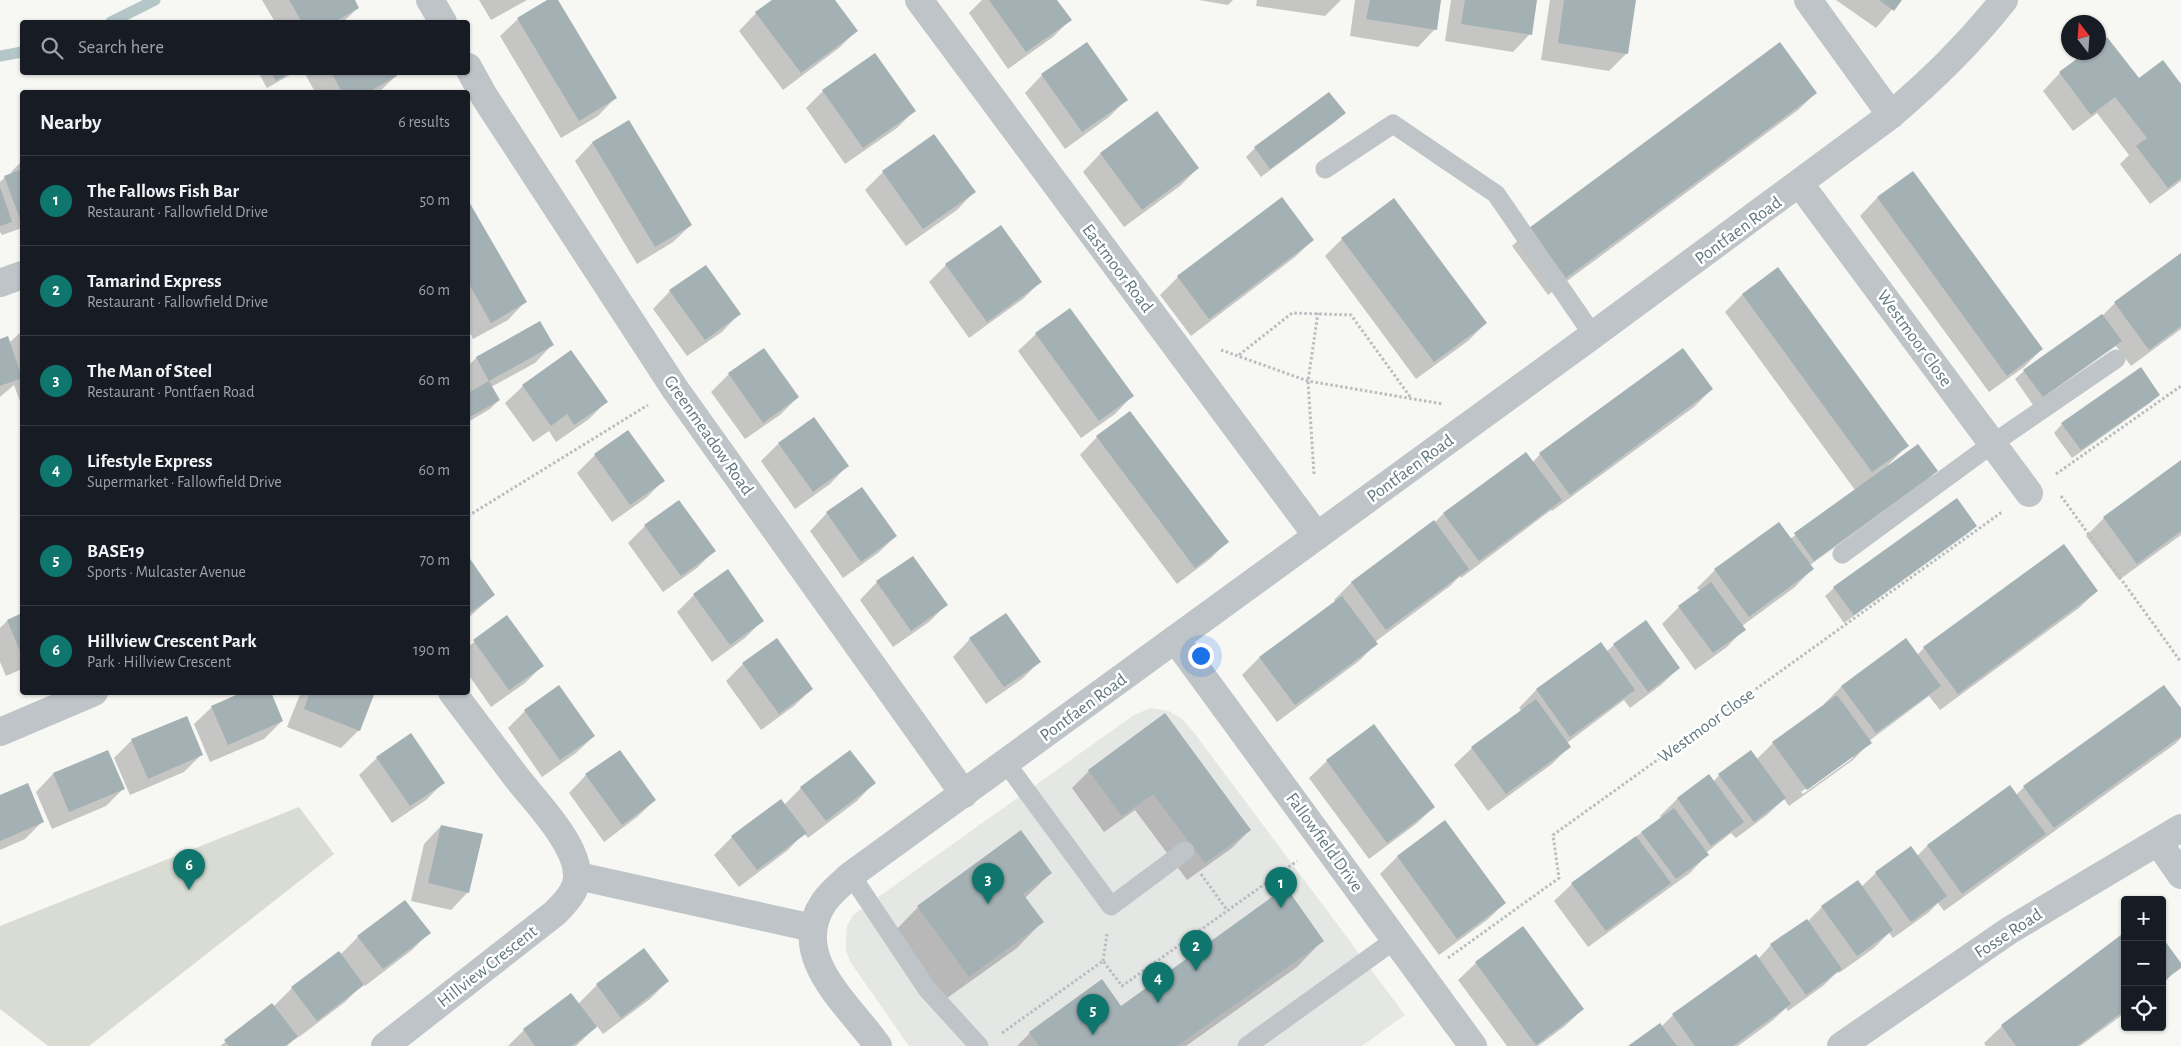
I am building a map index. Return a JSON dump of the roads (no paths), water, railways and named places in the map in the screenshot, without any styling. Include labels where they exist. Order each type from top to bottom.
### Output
[{"type":"street","points":[[430,0],[441,20]]},
{"type":"street","name":"Eastmoor Road","points":[[919,0],[1317,536]]},
{"type":"street","points":[[1808,0],[1891,116]]},
{"type":"street","name":"Pontfaen Road","points":[[813,928],[816,915],[824,902],[851,875],[1891,116],[1934,78],[1974,38],[2004,0]]},
{"type":"street","name":"Greenmeadow Road","points":[[470,75],[476,100],[675,389],[964,794]]},
{"type":"street","name":"Westmoor Close","points":[[1800,184],[1992,444],[2039,486]]},
{"type":"street","points":[[0,283],[20,276]]},
{"type":"street","name":"Fallowfield Drive","points":[[1175,639],[1473,1046]]},
{"type":"street","points":[[0,732],[87,695]]},
{"type":"street","points":[[454,695],[559,833],[576,865],[578,876],[813,928],[812,942],[815,956],[824,976],[878,1046]]},
{"type":"street","name":"Fosse Road","points":[[1841,1046],[2010,930],[2181,828]]},
{"type":"street","points":[[2158,842],[2181,875]]},
{"type":"street","name":"Hillview Crescent","points":[[385,1046],[555,913],[567,900],[575,887],[578,876]]},
{"type":"lane","points":[[1326,169],[1393,124],[1496,194],[1593,335]]},
{"type":"lane","points":[[1842,554],[1992,444],[2116,360]]},
{"type":"lane","points":[[1006,763],[1110,906],[1185,851]]},
{"type":"lane","points":[[851,875],[927,989],[978,1046]]},
{"type":"lane","points":[[1247,1046],[1396,939]]},
{"type":"waterway","points":[[115,20],[155,0]]},
{"type":"waterway","points":[[0,56],[20,52]]},
{"type":"place","name":"Hillview Crescent Park","points":[[189,890]]},
{"type":"place","name":"The Man of Steel","points":[[988,904]]},
{"type":"place","name":"The Fallows Fish Bar","points":[[1281,908]]},
{"type":"place","name":"Tamarind Express","points":[[1196,971]]},
{"type":"place","name":"Lifestyle Express","points":[[1158,1003]]},
{"type":"place","name":"BASE19","points":[[1093,1035]]}]
